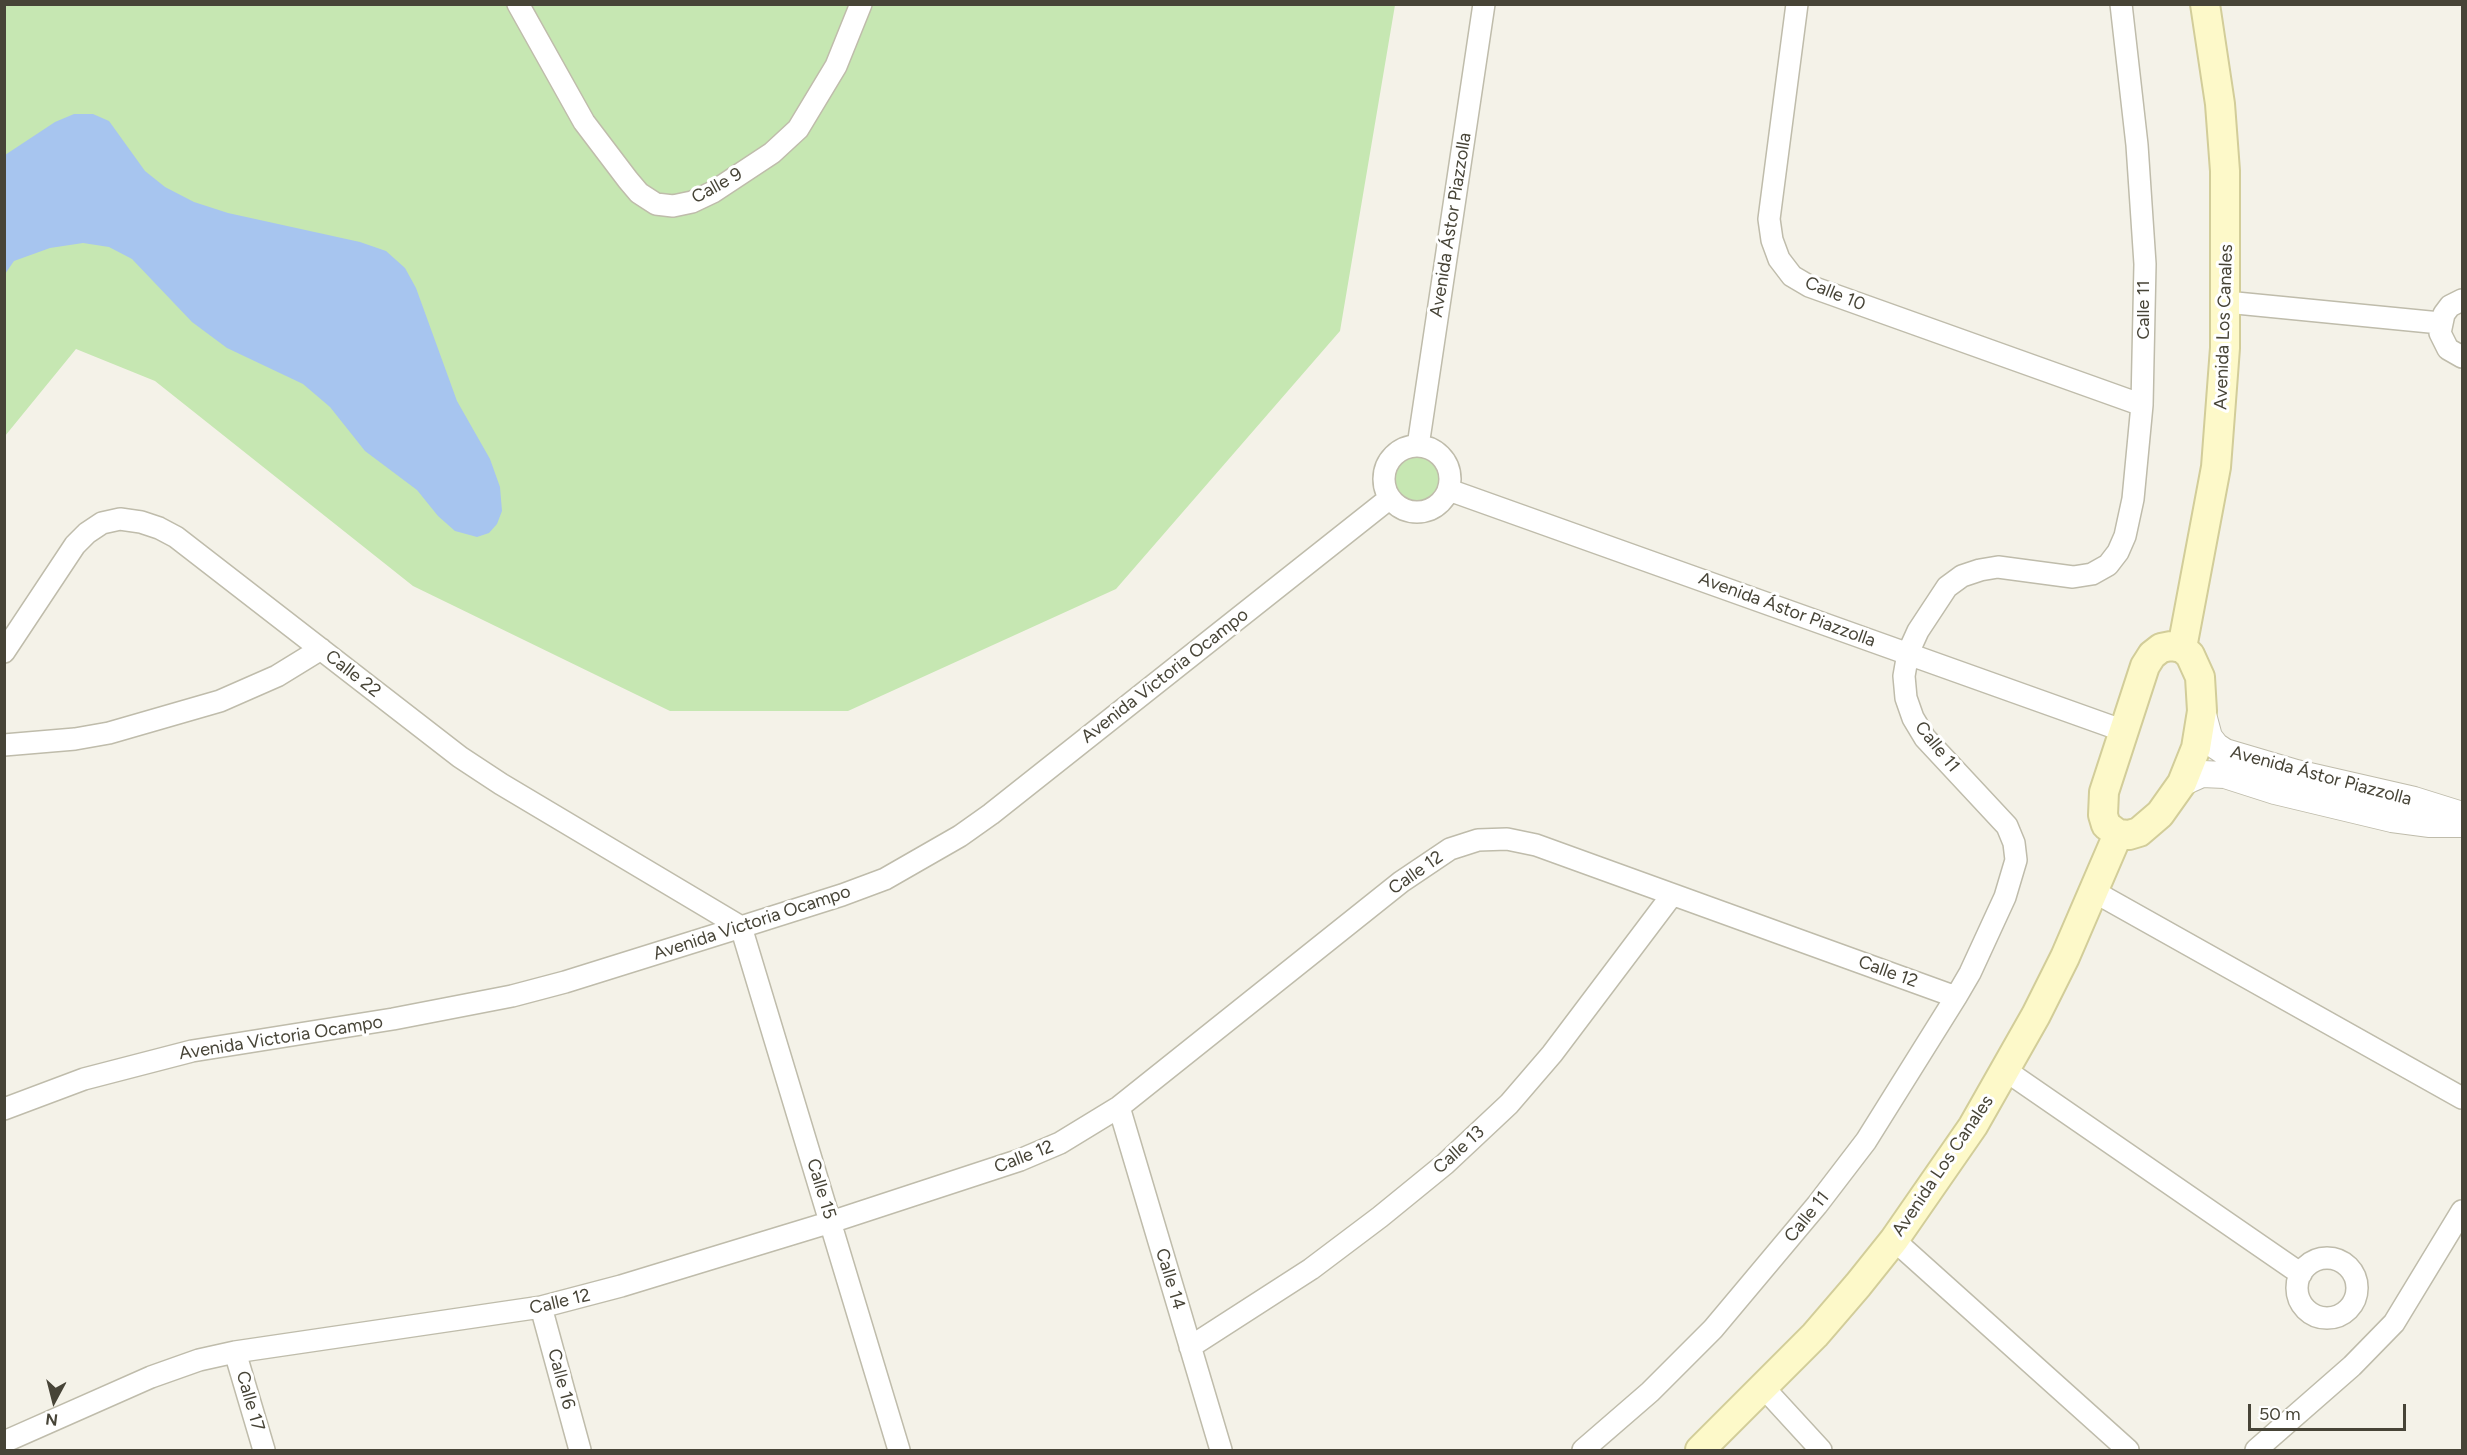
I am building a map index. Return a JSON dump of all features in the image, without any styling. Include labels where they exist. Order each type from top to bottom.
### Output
[{"type":"main road","name":"Avenida Los Canales","points":[[2182,648],[2216,467],[2225,348],[2225,171],[2220,104],[2205,4]]},
{"type":"main road","points":[[2171,646],[2182,648],[2190,655],[2200,677],[2202,711],[2196,748],[2182,783],[2160,814],[2147,827],[2129,835],[2118,834],[2106,825],[2102,803],[2124,730],[2143,672],[2152,655],[2161,648],[2171,646]]},
{"type":"main road","name":"Avenida Los Canales","points":[[1701,1450],[1815,1335],[1894,1240],[1973,1125],[2041,1006],[2118,834]]},
{"type":"street","name":"Calle 9","points":[[518,4],[584,122],[639,193],[656,204],[673,206],[692,202],[713,192],[772,153],[798,129],[836,66],[861,4]]},
{"type":"street","name":"Avenida Ástor Piazzolla","points":[[1418,446],[1484,4]]},
{"type":"street","name":"Calle 10","points":[[1797,4],[1769,219],[1772,240],[1779,259],[1791,276],[1809,286],[2142,405]]},
{"type":"street","name":"Calle 11","points":[[1583,1450],[1650,1392],[1713,1329],[1776,1256],[1866,1141],[1970,973],[2006,897],[2016,860],[2014,843],[2007,826],[1942,758],[1913,718],[1906,698],[1904,676],[1908,654],[1934,603],[1947,586],[1962,576],[1998,567],[2073,577],[2092,574],[2108,565],[2118,552],[2125,536],[2133,499],[2142,405],[2144,252],[2137,145],[2121,4]]},
{"type":"street","points":[[2463,300],[2450,306],[2440,323],[2443,342],[2448,350],[2463,357]]},
{"type":"street","points":[[2226,302],[2440,323]]},
{"type":"street","points":[[1407,447],[1428,447],[1445,459],[1451,479],[1449,490],[1437,506],[1417,513],[1397,506],[1389,498],[1383,478],[1390,459],[1407,447]]},
{"type":"street","name":"Avenida Ástor Piazzolla","points":[[1449,490],[2124,730]]},
{"type":"street","name":"Avenida Victoria Ocampo","points":[[4,1110],[84,1079],[192,1051],[393,1019],[512,996],[565,982],[741,927],[885,879],[960,836],[1389,498]]},
{"type":"street","name":"Calle 22","points":[[4,652],[75,545],[87,533],[102,523],[120,519],[159,528],[176,537],[460,757],[501,784],[741,927]]},
{"type":"street","points":[[4,746],[109,733],[220,701],[277,676],[321,649]]},
{"type":"street","name":"Avenida Ástor Piazzolla","points":[[2202,711],[2209,737],[2225,752],[2296,773],[2414,800],[2463,815]]},
{"type":"street","name":"Avenida Ástor Piazzolla","points":[[2182,783],[2202,774],[2224,775],[2275,792],[2392,819],[2430,824],[2463,824]]},
{"type":"street","name":"Calle 12","points":[[4,1442],[151,1377],[199,1360],[541,1307],[621,1286],[831,1222],[1020,1160],[1060,1143],[1119,1107],[1401,882],[1450,849],[1478,840],[1507,839],[1526,843],[1956,997]]},
{"type":"street","points":[[2093,891],[2463,1098]]},
{"type":"street","name":"Calle 13","points":[[1190,1347],[1319,1263],[1388,1211],[1445,1164],[1509,1104],[1552,1054],[1672,894]]},
{"type":"street","name":"Calle 15","points":[[741,927],[899,1450]]},
{"type":"street","points":[[2006,1070],[2301,1274]]},
{"type":"street","name":"Calle 14","points":[[1119,1107],[1221,1450]]},
{"type":"street","points":[[2256,1450],[2368,1351],[2394,1323],[2463,1211]]},
{"type":"street","points":[[1894,1240],[2128,1450]]},
{"type":"street","name":"Calle 16","points":[[541,1307],[580,1450]]},
{"type":"street","name":"Calle 17","points":[[235,1353],[264,1450]]},
{"type":"street","points":[[1764,1388],[1821,1450]]},
{"type":"green space","points":[[5,5],[1395,5],[1340,331],[1116,589],[848,711],[670,711],[413,586],[155,381],[76,349],[5,436]]},
{"type":"green space","points":[[1416,456],[1425,457],[1433,462],[1438,470],[1438,488],[1433,496],[1425,501],[1416,502],[1407,501],[1399,496],[1394,488],[1393,479],[1394,470],[1399,462],[1407,457]]},
{"type":"water","points":[[74,114],[93,114],[109,121],[145,171],[165,187],[194,202],[228,213],[360,242],[386,251],[405,268],[416,288],[457,401],[490,459],[500,487],[502,511],[497,524],[489,533],[477,537],[455,531],[438,516],[417,490],[365,451],[330,407],[303,384],[227,348],[192,322],[132,259],[109,247],[83,243],[50,248],[14,261],[5,274],[5,155],[55,122]]}]
